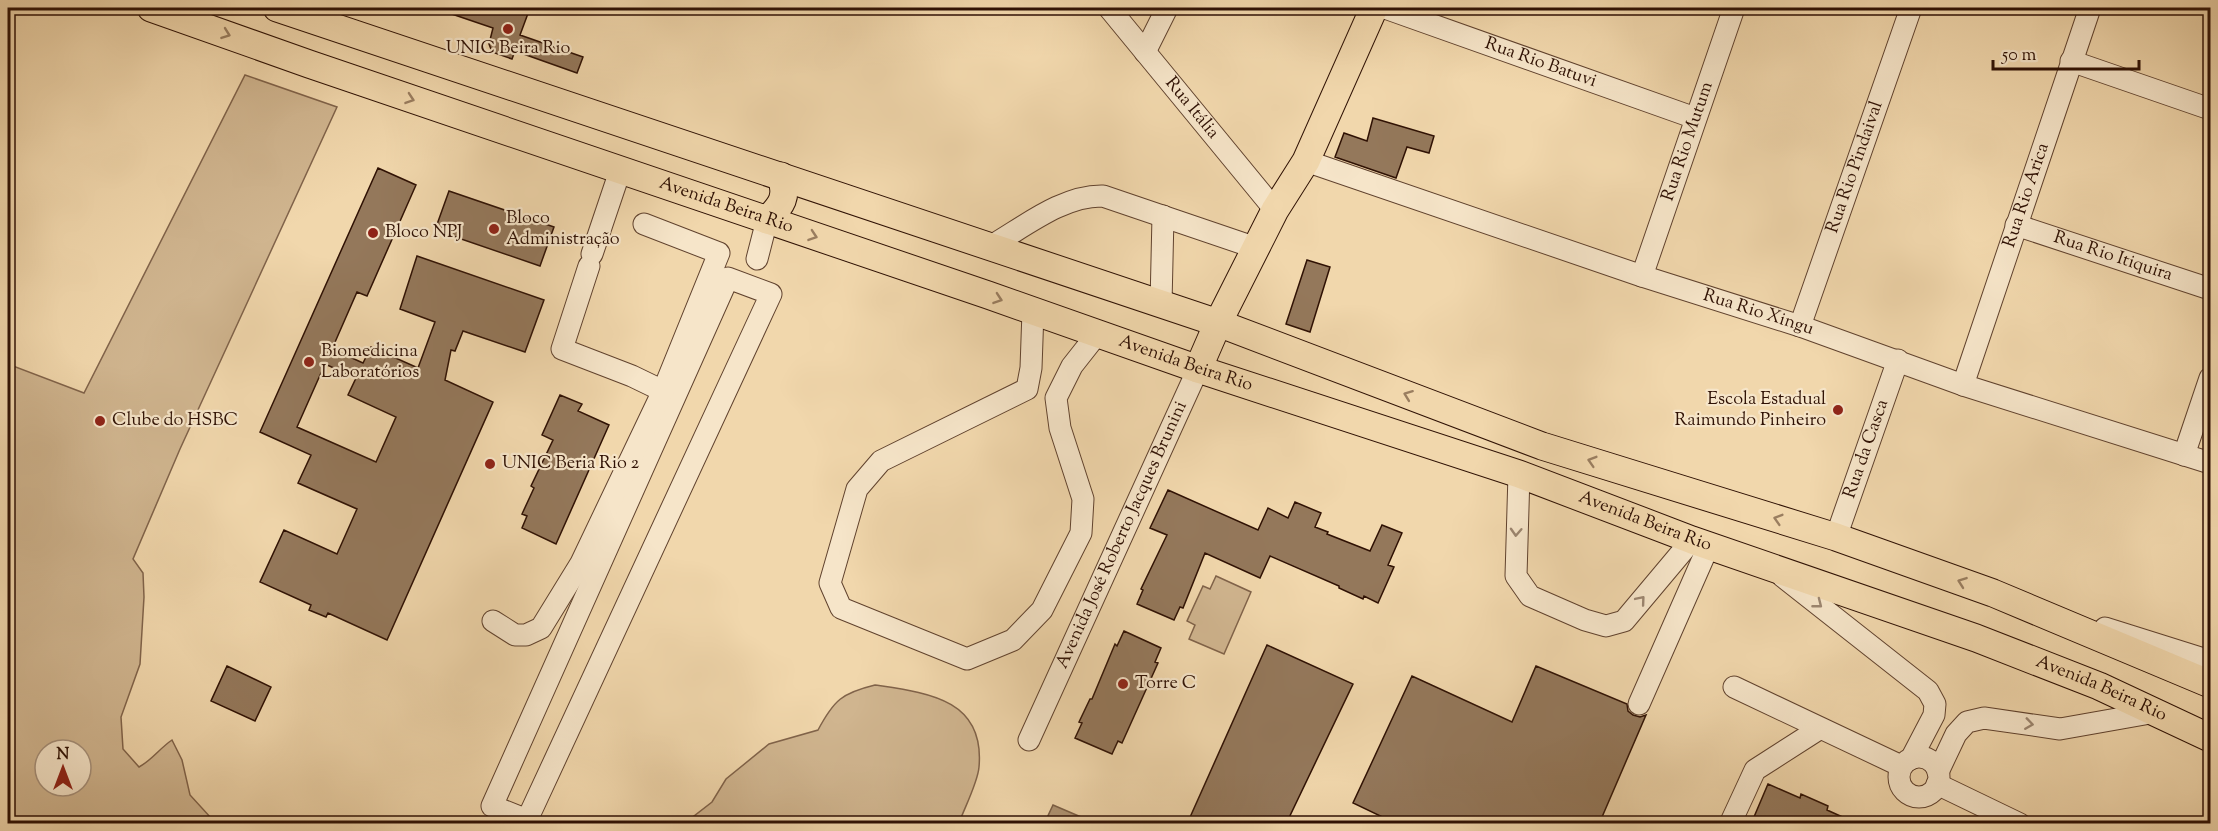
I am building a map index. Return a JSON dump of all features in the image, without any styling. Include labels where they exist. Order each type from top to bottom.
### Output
[{"type":"main road","name":"Avenida Beira Rio","points":[[151,8],[1198,369],[1519,474],[1772,568],[1976,638],[2099,686],[2211,738]]},
{"type":"main road","points":[[277,8],[1218,322],[1542,446],[1836,537],[1993,593],[2211,684]]},
{"type":"main road","name":"Avenida José Roberto Jacques Brunini","points":[[1198,369],[1218,322],[1275,210],[1306,160],[1374,8]]},
{"type":"main road","points":[[767,220],[783,199],[785,192],[781,176]]},
{"type":"main road","points":[[1519,474],[1516,461],[1530,449],[1542,446]]},
{"type":"street","name":"Rua Itália","points":[[1109,8],[1275,210]]},
{"type":"street","points":[[1145,52],[1167,8]]},
{"type":"street","name":"Rua Rio Batuvi","points":[[1385,8],[1695,118]]},
{"type":"street","name":"Rua Rio Mutum","points":[[1642,276],[1734,8]]},
{"type":"street","name":"Rua Rio Pindaival","points":[[1800,326],[1910,8]]},
{"type":"street","name":"Rua Rio Arica","points":[[1963,385],[2090,8]]},
{"type":"street","points":[[2071,61],[2211,109]]},
{"type":"street","name":"Rua Rio Xingu","points":[[1306,160],[1642,276],[1800,326],[1963,385],[2211,463]]},
{"type":"street","points":[[620,171],[562,349],[632,376],[663,391]]},
{"type":"street","points":[[991,246],[1058,207],[1090,196],[1103,196],[1256,248]]},
{"type":"street","points":[[1161,304],[1162,216]]},
{"type":"street","points":[[752,271],[767,220]]},
{"type":"street","points":[[493,621],[515,635],[526,635],[541,628],[581,563],[663,391],[719,253],[644,224]]},
{"type":"street","name":"Rua Rio Itiquira","points":[[2016,225],[2211,289]]},
{"type":"street","points":[[752,271],[771,294],[527,820],[492,806],[728,278],[752,271]]},
{"type":"street","points":[[1033,311],[1031,368],[1027,389],[881,461],[857,489],[830,583],[841,608],[967,659],[1013,640],[1042,610],[1081,533],[1083,499],[1060,428],[1056,398],[1072,366],[1098,333]]},
{"type":"street","name":"Rua da Casca","points":[[1836,537],[1898,360]]},
{"type":"street","name":"Avenida José Roberto Jacques Brunini","points":[[1029,740],[1198,369]]},
{"type":"street","points":[[2184,455],[2211,378]]},
{"type":"street","points":[[1519,474],[1516,576],[1530,596],[1585,620],[1606,626],[1624,621],[1700,542]]},
{"type":"street","points":[[1639,704],[1700,542]]},
{"type":"street","points":[[1772,568],[1928,691],[1935,704],[1934,715],[1906,763],[1899,780],[1905,792],[1916,797],[1929,794],[1956,734],[1967,722],[1984,718]]},
{"type":"street","points":[[1993,593],[2211,661]]},
{"type":"street","points":[[1734,687],[1819,729],[1906,763],[1924,758],[1935,766],[1937,778]]},
{"type":"street","points":[[1935,704],[1984,718],[2060,729],[2156,712]]},
{"type":"street","points":[[1731,824],[1755,770],[1819,729]]},
{"type":"street","points":[[1937,778],[2020,824]]},
{"type":"shaded area","name":"Clube do HSBC","points":[[245,75],[337,107],[180,449],[133,559],[143,573],[144,597],[140,664],[121,717],[123,749],[139,767],[172,740],[182,760],[190,795],[211,818],[220,823],[8,823],[8,364],[84,393]]},
{"type":"shaded area","points":[[1216,576],[1251,592],[1224,654],[1189,639],[1195,625],[1187,621],[1203,586],[1210,589]]},
{"type":"shaded area","points":[[875,685],[933,697],[963,713],[973,727],[978,744],[979,767],[974,788],[959,823],[679,823],[690,819],[712,802],[726,779],[769,744],[818,730],[829,711],[840,699],[854,691]]},
{"type":"shaded area","points":[[1053,805],[1095,823],[1052,823],[1046,820]]},
{"type":"building","points":[[441,8],[530,8],[520,35],[583,57],[577,73],[515,51],[512,59],[492,52],[489,44],[493,28],[440,10]]},
{"type":"building","points":[[1373,118],[1434,136],[1429,153],[1407,147],[1396,178],[1335,157],[1344,133],[1367,141]]},
{"type":"building","points":[[378,168],[416,185],[367,296],[357,292],[332,349],[363,363],[371,347],[418,368],[435,322],[400,309],[417,256],[544,300],[525,352],[463,331],[455,351],[451,350],[445,380],[493,402],[387,640],[328,613],[326,617],[309,610],[311,605],[260,582],[284,530],[337,554],[357,509],[298,483],[311,455],[260,432]],"holes":[[[325,364],[356,378],[348,395],[396,417],[376,462],[297,427]]]},
{"type":"building","name":"Bloco Administração","points":[[449,191],[554,227],[540,266],[435,230]]},
{"type":"building","points":[[1307,260],[1330,267],[1310,332],[1286,324]]},
{"type":"building","points":[[560,395],[582,404],[578,411],[609,425],[556,544],[522,528],[527,516],[522,514],[534,488],[531,486],[553,440],[542,435]]},
{"type":"building","points":[[1168,490],[1258,530],[1268,508],[1288,518],[1295,502],[1321,513],[1315,527],[1370,551],[1382,525],[1402,533],[1388,565],[1394,567],[1378,603],[1364,596],[1363,599],[1270,556],[1260,578],[1205,553],[1183,608],[1180,607],[1174,620],[1137,604],[1143,590],[1141,589],[1167,535],[1150,528]]},
{"type":"building","name":"Torre C","points":[[1124,631],[1161,648],[1155,662],[1158,663],[1122,743],[1118,741],[1112,754],[1075,738],[1082,723],[1079,722],[1092,699],[1115,644],[1117,646]]},
{"type":"building","points":[[1267,645],[1353,684],[1286,824],[1187,824]]},
{"type":"building","points":[[227,666],[271,687],[255,721],[211,701]]},
{"type":"building","points":[[1536,666],[1627,704],[1628,711],[1633,715],[1640,717],[1646,715],[1599,824],[1397,824],[1353,803],[1412,676],[1512,722]]},
{"type":"building","points":[[1768,784],[1800,798],[1801,794],[1828,806],[1827,810],[1858,824],[1751,824]]},
{"type":"place","name":"UNIC Beira Rio","points":[[508,29]]},
{"type":"place","name":"Bloco Administração","points":[[494,229]]},
{"type":"place","name":"Bloco NPJ","points":[[373,233]]},
{"type":"place","name":"Biomedicina Laboratórios","points":[[309,362]]},
{"type":"place","name":"Escola Estadual Raimundo Pinheiro","points":[[1838,410]]},
{"type":"place","name":"Clube do HSBC","points":[[100,421]]},
{"type":"place","name":"UNIC Beria Rio 2","points":[[490,464]]},
{"type":"place","name":"Torre C","points":[[1123,684]]}]
